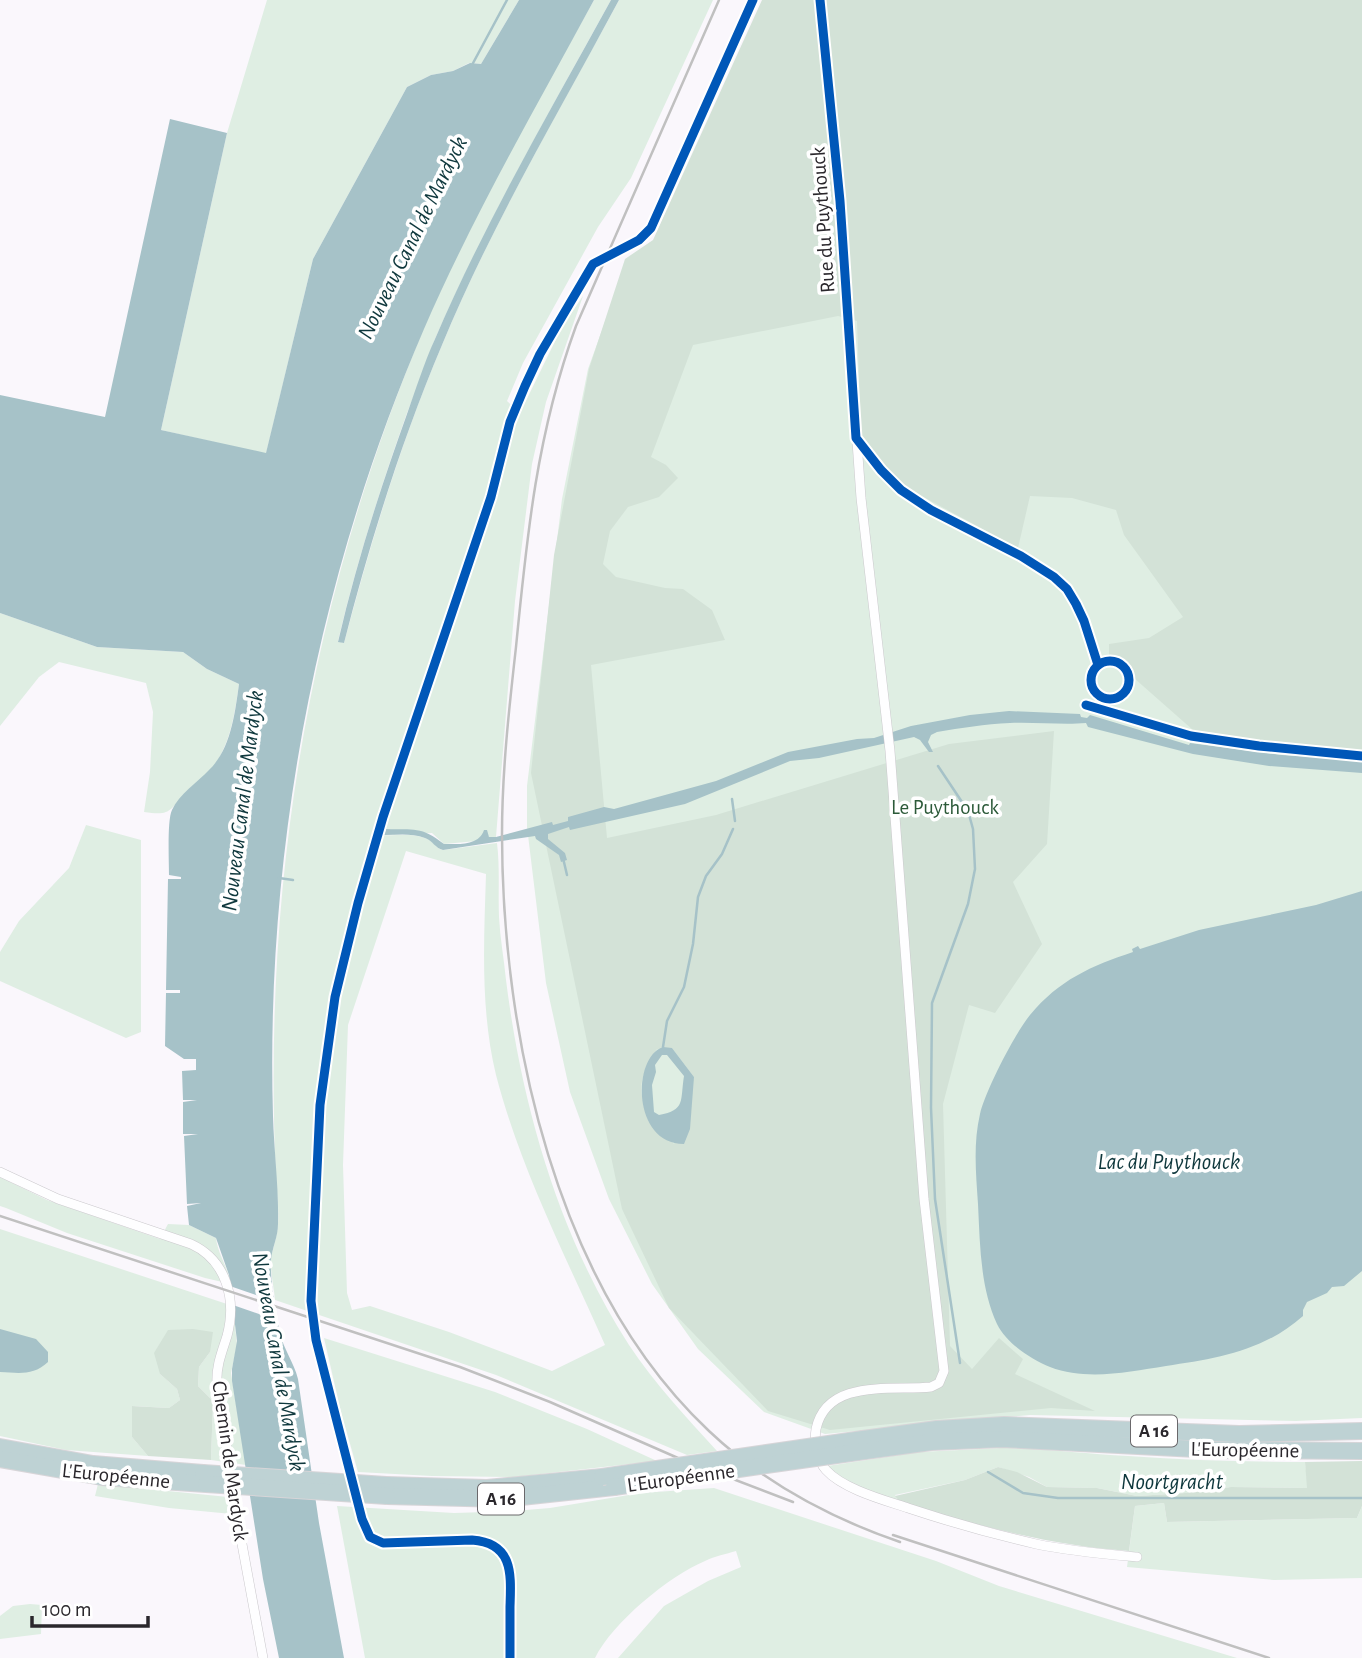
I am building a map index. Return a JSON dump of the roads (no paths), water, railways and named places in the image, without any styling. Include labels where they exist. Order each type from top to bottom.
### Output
[{"type":"highway","name":"L'Européenne","points":[[0,1459],[94,1476],[204,1478],[387,1490],[487,1488],[608,1482],[864,1445],[937,1430],[1004,1425],[1239,1434],[1362,1431]]},
{"type":"highway","name":"L'Européenne","points":[[864,1445],[994,1439],[1073,1441],[1224,1451],[1362,1451]]},
{"type":"highway","name":"L'Européenne","points":[[0,1447],[86,1463],[204,1478]]},
{"type":"street","points":[[510,1658],[510,1574],[507,1560],[498,1549],[472,1539],[380,1543],[368,1534],[362,1519],[315,1336],[311,1301],[320,1105],[330,1021],[341,967],[377,835],[491,497],[508,428],[517,405],[540,354],[593,264],[639,240],[652,228],[753,0]]},
{"type":"street","name":"Rue du Puythouck","points":[[820,0],[841,211],[861,498],[888,728],[924,1199],[944,1371],[939,1383],[931,1387],[864,1391],[840,1397],[822,1413],[815,1439],[822,1464],[839,1479],[883,1500],[958,1524],[1038,1545],[1137,1557]]},
{"type":"street","name":"Chemin de Mardyck","points":[[0,1172],[66,1202],[148,1227],[205,1251],[219,1265],[226,1278],[229,1320],[217,1378],[237,1517],[263,1658]]},
{"type":"water","name":"Nouveau Canal de Mardyck","points":[[519,0],[594,0],[463,245],[424,329],[387,422],[355,518],[328,615],[306,714],[289,814],[278,915],[273,1015],[273,1116],[278,1229],[271,1260],[271,1277],[281,1338],[298,1379],[319,1523],[344,1658],[279,1658],[263,1579],[232,1381],[237,1341],[229,1275],[216,1238],[189,1225],[187,1206],[201,1203],[187,1204],[184,1136],[198,1134],[183,1134],[183,1102],[197,1100],[183,1100],[182,1071],[196,1070],[196,1059],[184,1059],[165,1046],[166,993],[180,993],[180,990],[166,990],[168,879],[181,879],[169,875],[170,815],[179,799],[209,770],[222,752],[231,730],[239,684],[207,669],[183,652],[97,647],[0,613],[0,395],[105,417],[170,119],[227,133],[161,430],[266,453],[313,259],[407,87],[431,75],[453,71],[470,63],[481,64]]},
{"type":"water","points":[[611,0],[619,0],[503,214],[442,345],[387,492],[344,643],[338,642],[378,499],[431,348],[454,295],[497,210]]},
{"type":"water","points":[[1009,711],[1080,714],[1081,717],[1087,718],[1090,715],[1189,745],[1362,760],[1362,773],[1269,766],[1193,754],[1088,727],[1086,723],[1001,724],[937,732],[931,735],[928,742],[933,752],[929,752],[920,740],[914,737],[819,758],[790,761],[685,804],[570,830],[569,827],[548,834],[548,839],[565,853],[567,860],[561,862],[559,855],[535,836],[443,850],[420,836],[384,835],[386,829],[411,829],[429,834],[444,844],[467,843],[478,839],[484,830],[487,830],[489,837],[496,837],[552,822],[553,825],[568,821],[568,817],[604,807],[614,809],[716,781],[788,752],[874,738],[911,726],[970,715]]},
{"type":"water","name":"Lac du Puythouck","points":[[1362,891],[1362,1271],[1344,1286],[1332,1287],[1327,1293],[1307,1302],[1303,1316],[1272,1338],[1221,1356],[1137,1371],[1078,1374],[1050,1367],[1020,1350],[1001,1331],[987,1295],[980,1250],[976,1148],[980,1114],[988,1092],[1009,1048],[1030,1015],[1064,983],[1103,963],[1133,952],[1132,949],[1138,946],[1140,949],[1199,930],[1316,905]]},
{"type":"water","points":[[663,1047],[672,1048],[694,1077],[690,1129],[684,1144],[667,1140],[654,1130],[646,1116],[642,1082],[646,1066],[653,1054]],"holes":[[[662,1055],[667,1055],[684,1076],[678,1107],[659,1115],[654,1112],[652,1085],[655,1065]]]},
{"type":"water","points":[[0,1329],[36,1339],[48,1352],[48,1362],[31,1372],[0,1372]]},
{"type":"waterway","points":[[472,65],[507,0]]},
{"type":"waterway","points":[[938,766],[968,811],[973,829],[975,869],[968,904],[932,1003],[931,1108],[935,1199],[960,1363]]},
{"type":"waterway","points":[[732,799],[735,821]]},
{"type":"waterway","points":[[663,1047],[667,1021],[684,987],[693,944],[698,897],[706,876],[722,854],[733,829]]},
{"type":"waterway","points":[[563,858],[567,875]]},
{"type":"waterway","points":[[279,878],[293,880]]},
{"type":"waterway","name":"Noortgracht","points":[[988,1472],[1023,1493],[1058,1498],[1362,1498]]},
{"type":"railway","points":[[719,0],[576,326],[543,445],[525,564],[503,787],[505,912],[513,993],[527,1074],[548,1155],[576,1232],[612,1306],[656,1372],[709,1431],[752,1467],[823,1510],[900,1542]]},
{"type":"railway","points":[[0,1216],[460,1367],[550,1402],[678,1458],[793,1502]]},
{"type":"railway","points":[[893,1535],[1269,1658]]},
{"type":"park label","name":"Le Puythouck","points":[[945,807]]}]
